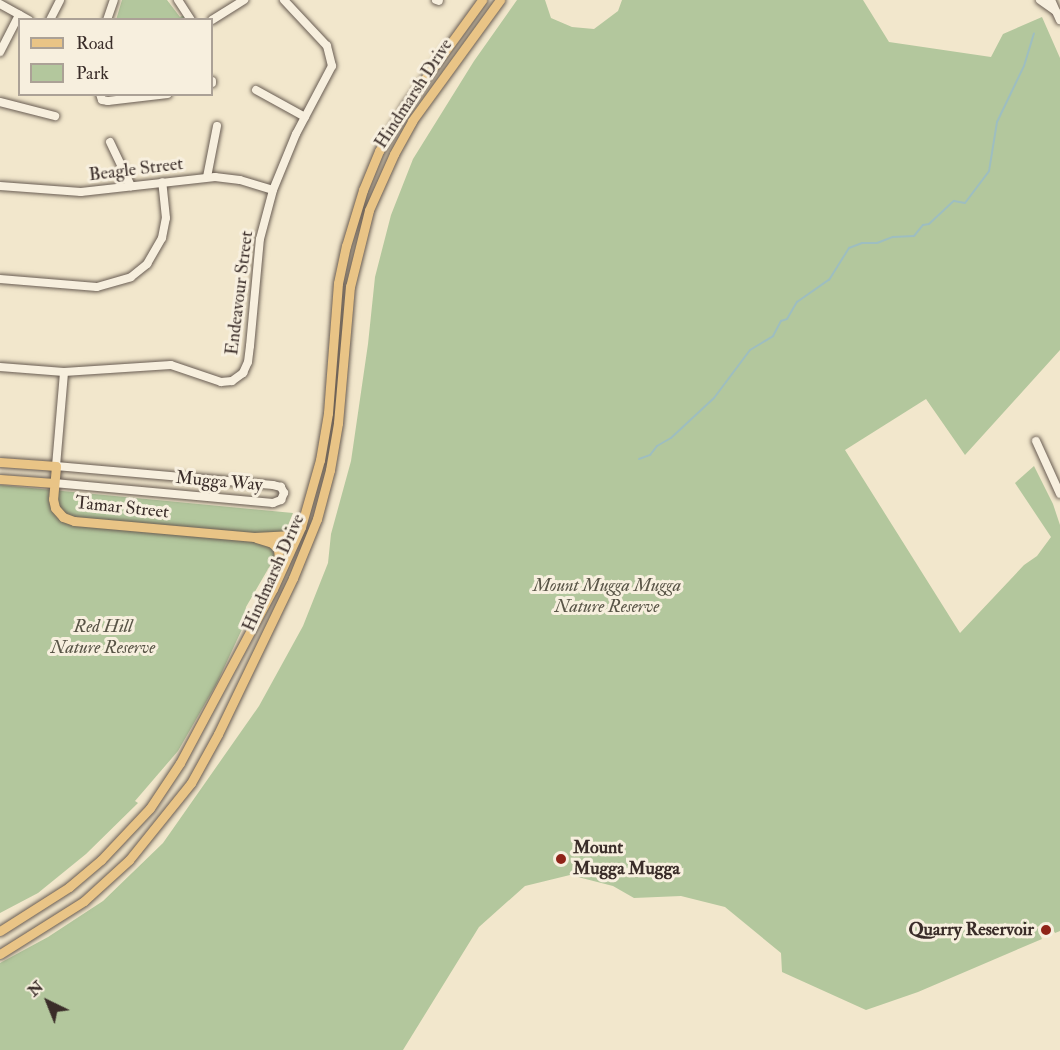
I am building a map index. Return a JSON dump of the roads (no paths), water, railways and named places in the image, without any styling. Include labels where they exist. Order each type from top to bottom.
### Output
[{"type":"main road","name":"Hindmarsh Drive","points":[[0,932],[69,887],[101,860],[150,808],[180,763],[273,589],[302,527],[316,477],[328,413],[340,275],[363,190],[379,151],[402,110],[482,0]]},
{"type":"main road","name":"Hindmarsh Drive","points":[[0,954],[84,901],[129,860],[191,783],[218,734],[293,578],[317,519],[330,470],[338,423],[349,294],[369,210],[394,154],[412,121],[500,0]]},
{"type":"main road","name":"Mugga Way","points":[[0,462],[56,466]]},
{"type":"main road","name":"Tamar Street","points":[[56,466],[55,508],[68,520],[254,537],[288,535],[302,527]]},
{"type":"main road","name":"Mugga Way","points":[[0,479],[54,483]]},
{"type":"main road","name":"Tamar Street","points":[[254,537],[272,543],[278,549],[279,558],[273,589]]},
{"type":"street","points":[[51,18],[60,0]]},
{"type":"street","points":[[108,18],[114,0]]},
{"type":"street","points":[[178,0],[190,18]]},
{"type":"street","name":"Endeavour Street","points":[[0,367],[64,372],[171,365],[221,382],[238,378],[248,362],[258,257],[273,190],[305,117],[331,72],[331,56],[327,46],[284,0]]},
{"type":"street","points":[[1040,0],[1056,11]]},
{"type":"street","points":[[1051,0],[1060,20]]},
{"type":"street","points":[[213,19],[238,2]]},
{"type":"street","points":[[0,4],[25,18]]},
{"type":"street","points":[[0,51],[19,15]]},
{"type":"street","points":[[256,90],[305,117]]},
{"type":"street","points":[[101,96],[105,101],[150,96]]},
{"type":"street","points":[[0,102],[55,116]]},
{"type":"street","points":[[207,177],[217,126]]},
{"type":"street","points":[[110,142],[131,186]]},
{"type":"street","name":"Beagle Street","points":[[0,186],[81,192],[207,177],[233,178],[273,190]]},
{"type":"street","points":[[0,279],[97,287],[131,277],[147,264],[162,238],[166,210],[162,182]]},
{"type":"street","name":"Tamar Street","points":[[56,466],[64,372]]},
{"type":"street","points":[[1036,441],[1060,494]]},
{"type":"street","name":"Mugga Way","points":[[54,483],[273,503],[281,500],[284,493],[280,487],[273,485],[56,466]]},
{"type":"waterway","points":[[639,459],[650,455],[657,446],[671,438],[714,398],[750,350],[773,336],[781,321],[787,319],[797,302],[829,280],[849,248],[862,243],[877,243],[893,237],[914,236],[923,225],[929,224],[954,201],[965,203],[989,171],[997,122],[1024,66],[1034,34]]},
{"type":"place","name":"Mount Mugga Mugga","points":[[561,859]]},
{"type":"place","name":"Quarry Reservoir","points":[[1046,930]]},
{"type":"park label","name":"Mount Mugga Mugga Nature Reserve","points":[[607,597]]},
{"type":"park label","name":"Red Hill Nature Reserve","points":[[103,638]]}]
